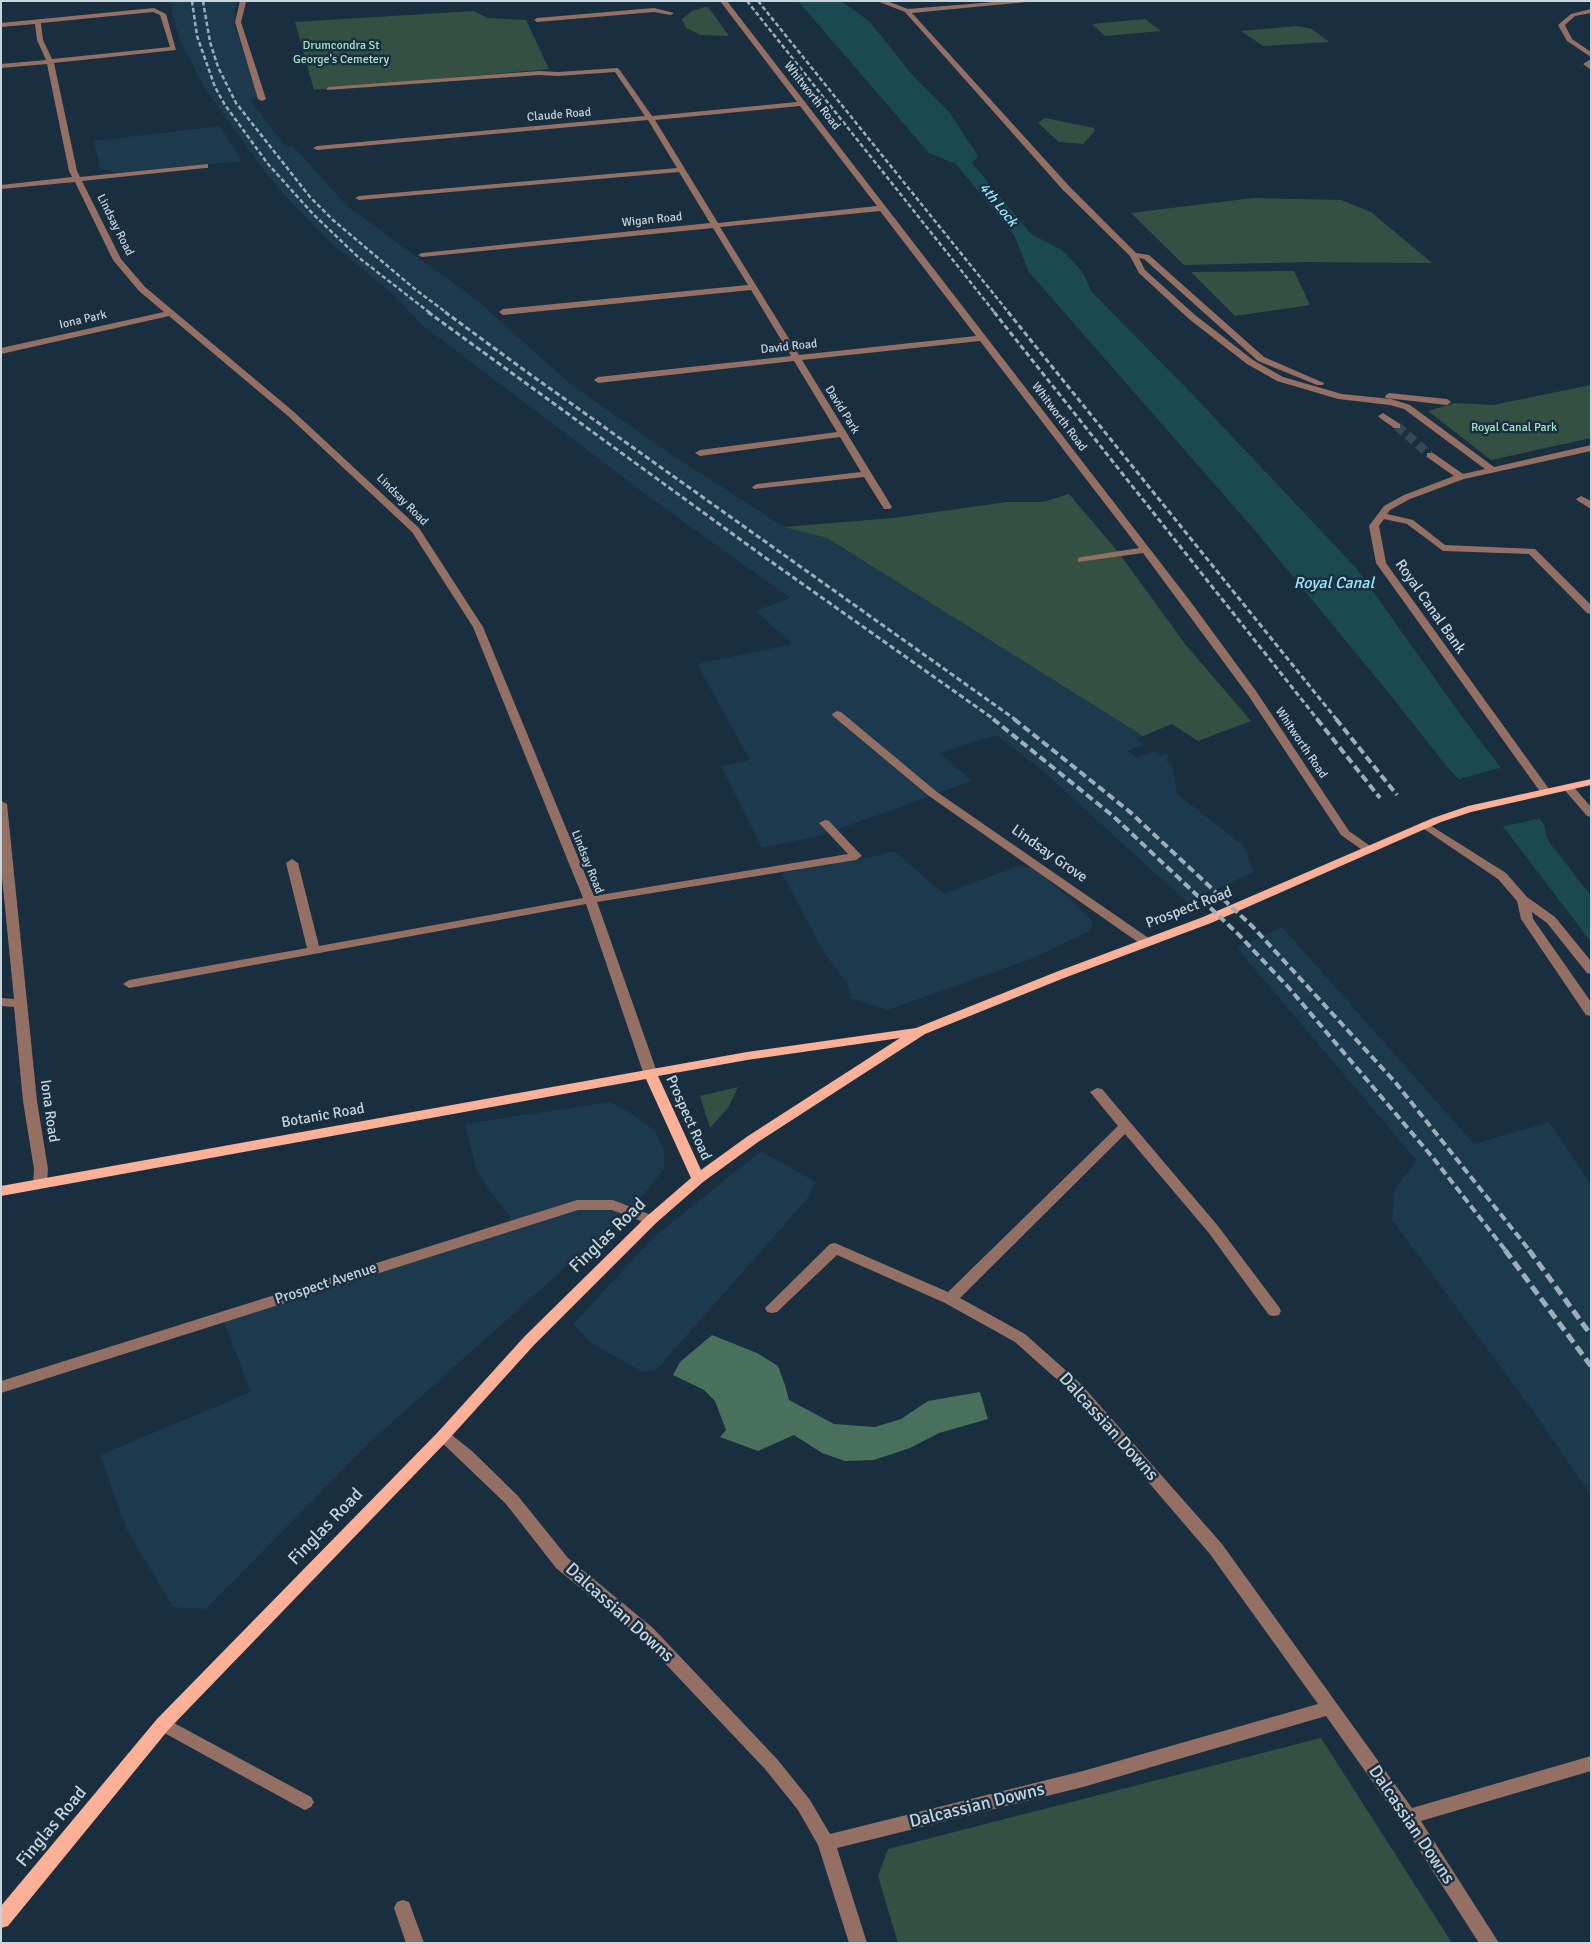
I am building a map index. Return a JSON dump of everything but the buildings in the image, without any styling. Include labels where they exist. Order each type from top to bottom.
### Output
[{"type":"main road","name":"Prospect Road","points":[[920,1031],[747,1056],[651,1074],[698,1179],[753,1139],[920,1031],[1207,920],[1425,825],[1468,809],[1591,782]]},
{"type":"main road","name":"Botanic Road","points":[[1,1191],[651,1074]]},
{"type":"main road","name":"Finglas Road","points":[[1,1920],[163,1724],[442,1436],[529,1341],[651,1220],[698,1179]]},
{"type":"street","points":[[153,1],[154,10]]},
{"type":"street","name":"Whitworth Road","points":[[723,1],[1145,550],[1252,694],[1345,833],[1369,850]]},
{"type":"street","points":[[880,1],[907,11],[1034,1]]},
{"type":"street","points":[[245,2],[238,22],[262,99]]},
{"type":"street","points":[[1,25],[154,10],[164,14],[174,49],[1,66]]},
{"type":"street","points":[[537,20],[654,10],[671,14]]},
{"type":"street","points":[[907,11],[1066,188],[1134,255],[1142,270],[1192,317],[1250,362],[1280,379],[1341,397],[1390,402],[1406,407],[1492,470]]},
{"type":"street","points":[[1591,11],[1573,15],[1561,25],[1569,40],[1591,55]]},
{"type":"street","name":"Lindsay Road","points":[[38,22],[40,40],[50,62],[76,178],[117,260],[142,289],[291,414],[416,530],[478,627],[590,900],[651,1074]]},
{"type":"street","points":[[1591,61],[1586,64],[1591,68]]},
{"type":"street","name":"David Park","points":[[329,89],[539,73],[558,74],[617,70],[650,118],[887,507]]},
{"type":"street","name":"Claude Road","points":[[317,148],[803,104]]},
{"type":"street","points":[[1,187],[204,166]]},
{"type":"street","points":[[359,198],[682,170]]},
{"type":"street","points":[[1066,188],[1080,187]]},
{"type":"street","name":"Wigan Road","points":[[422,255],[884,208]]},
{"type":"street","points":[[1134,255],[1146,257],[1261,359],[1279,368],[1319,383],[1344,389],[1447,402]]},
{"type":"street","points":[[503,312],[753,287]]},
{"type":"street","name":"Iona Park","points":[[1,351],[170,313]]},
{"type":"street","name":"David Road","points":[[598,380],[983,338]]},
{"type":"street","points":[[1382,416],[1397,426]]},
{"type":"street","points":[[700,453],[842,434]]},
{"type":"street","points":[[1591,448],[1461,477],[1407,497],[1387,508],[1381,516],[1410,522],[1444,548],[1532,552],[1591,611]]},
{"type":"street","points":[[1430,455],[1461,477]]},
{"type":"street","points":[[756,487],[867,474]]},
{"type":"street","points":[[1581,499],[1591,506]]},
{"type":"street","name":"Royal Canal Bank","points":[[1381,516],[1374,526],[1381,563],[1545,791]]},
{"type":"street","points":[[1082,560],[1145,550]]},
{"type":"street","name":"Lindsay Grove","points":[[837,714],[932,794],[1146,942]]},
{"type":"street","points":[[1568,787],[1591,814]]},
{"type":"street","name":"Iona Road","points":[[1,804],[30,1100],[41,1169],[40,1183]]},
{"type":"street","points":[[129,984],[590,900],[856,856],[825,823]]},
{"type":"street","points":[[1425,825],[1502,876],[1522,900],[1551,920],[1591,970]]},
{"type":"street","points":[[292,863],[314,950]]},
{"type":"street","points":[[1522,900],[1527,918],[1591,1012]]},
{"type":"street","points":[[1,1002],[21,1003]]},
{"type":"street","points":[[1098,1092],[1213,1229],[1274,1311]]},
{"type":"street","points":[[950,1298],[1126,1126]]},
{"type":"street","name":"Prospect Avenue","points":[[1,1387],[577,1205],[614,1205],[651,1220]]},
{"type":"street","name":"Dalcassian Downs","points":[[772,1308],[835,1248],[950,1298],[1020,1338],[1076,1388],[1216,1549],[1408,1817],[1490,1943]]},
{"type":"street","name":"Dalcassian Downs","points":[[442,1436],[467,1455],[512,1500],[562,1563],[647,1633],[771,1764],[804,1805],[826,1843],[858,1943]]},
{"type":"street","name":"Dalcassian Downs","points":[[826,1843],[1083,1779],[1330,1708]]},
{"type":"street","points":[[163,1724],[305,1802]]},
{"type":"street","points":[[1408,1817],[1591,1763]]},
{"type":"street","points":[[404,1908],[415,1943]]},
{"type":"shaded area","points":[[171,1],[236,1],[234,24],[260,98],[250,100],[286,147],[293,146],[348,207],[477,300],[569,383],[666,451],[784,527],[827,538],[1143,736],[1137,739],[1144,744],[1128,751],[1137,758],[1154,751],[1162,756],[1166,754],[1170,757],[1165,759],[1173,768],[1177,794],[1243,845],[1254,872],[1187,902],[1042,770],[996,735],[939,753],[972,781],[819,836],[762,848],[721,766],[750,760],[697,664],[792,644],[756,611],[790,598],[649,497],[421,324],[393,294],[334,246],[284,195],[206,90],[179,38],[172,13]]},
{"type":"shaded area","points":[[220,126],[242,161],[117,173],[100,168],[94,141]]},
{"type":"shaded area","points":[[894,851],[944,894],[1018,866],[1033,868],[1069,898],[1092,921],[1090,931],[1031,959],[887,1010],[851,998],[847,983],[823,951],[782,873],[882,855]]},
{"type":"shaded area","points":[[1282,927],[1474,1144],[1549,1122],[1591,1185],[1591,1495],[1531,1408],[1392,1220],[1394,1190],[1417,1161],[1237,948]]},
{"type":"shaded area","points":[[610,1102],[632,1114],[655,1131],[664,1150],[664,1169],[635,1205],[368,1444],[206,1609],[173,1607],[127,1530],[100,1455],[251,1392],[220,1312],[508,1225],[510,1216],[489,1190],[476,1168],[465,1124]]},
{"type":"shaded area","points":[[761,1151],[816,1182],[807,1199],[657,1369],[642,1372],[590,1342],[573,1324],[654,1237]]},
{"type":"shaded area","points":[[712,1335],[757,1353],[778,1366],[789,1400],[834,1424],[875,1427],[901,1419],[928,1401],[980,1392],[988,1419],[939,1433],[910,1448],[874,1460],[845,1461],[822,1453],[794,1435],[758,1451],[720,1437],[726,1430],[715,1401],[704,1390],[673,1375],[680,1362]]},
{"type":"green space","points":[[708,7],[729,36],[701,35],[686,28],[682,19],[692,11]]},
{"type":"green space","name":"Drumcondra St George's Cemetery","points":[[473,11],[488,18],[526,20],[549,69],[314,90],[295,22]]},
{"type":"green space","points":[[1145,19],[1161,31],[1105,36],[1092,24]]},
{"type":"green space","points":[[1297,26],[1312,29],[1329,42],[1263,46],[1241,31]]},
{"type":"green space","points":[[1045,118],[1094,128],[1095,131],[1083,144],[1059,142],[1038,123]]},
{"type":"green space","points":[[1253,198],[1341,200],[1371,212],[1432,263],[1309,262],[1184,265],[1131,213]]},
{"type":"green space","points":[[1294,271],[1310,305],[1235,316],[1191,272]]},
{"type":"green space","name":"Royal Canal Park","points":[[1591,385],[1591,438],[1491,460],[1428,411],[1455,403],[1493,405]]},
{"type":"green space","points":[[1069,494],[1119,553],[1185,644],[1251,721],[1198,741],[1172,724],[1143,736],[827,538],[784,527],[893,518],[1007,502],[1043,502]]},
{"type":"green space","points":[[738,1087],[728,1108],[710,1128],[700,1096]]},
{"type":"green space","points":[[1321,1738],[1452,1943],[898,1943],[878,1876],[888,1849]]},
{"type":"water","name":"Royal Canal","points":[[798,1],[841,1],[870,22],[914,77],[950,113],[978,156],[972,163],[1031,234],[1062,250],[1082,271],[1092,292],[1194,396],[1357,569],[1463,718],[1545,826],[1546,836],[1550,843],[1591,896],[1591,942],[1505,829],[1448,768],[1258,534],[1029,272],[1014,235],[956,164],[929,153]]},
{"type":"pier","points":[[1503,767],[1543,818],[1499,827],[1456,780]]},
{"type":"tunnel","points":[[1397,426],[1430,455]]},
{"type":"railway","points":[[192,1],[197,36],[215,87],[225,105],[268,164],[313,214],[358,257],[430,313]]},
{"type":"railway","points":[[203,1],[210,42],[218,67],[236,103],[310,197],[333,220],[416,290],[447,313]]},
{"type":"railway","points":[[747,1],[995,313]]},
{"type":"railway","points":[[758,1],[1009,313]]},
{"type":"railway","points":[[428,312],[763,556],[995,720]]},
{"type":"railway","points":[[445,312],[1016,720]]},
{"type":"railway","points":[[994,312],[1318,720]]},
{"type":"railway","points":[[1008,312],[1337,720]]},
{"type":"railway","points":[[993,719],[1113,816],[1237,933],[1289,988],[1434,1159],[1506,1251]]},
{"type":"railway","points":[[1014,719],[1130,812],[1253,927],[1395,1082],[1530,1251]]},
{"type":"railway","points":[[1317,719],[1380,798]]},
{"type":"railway","points":[[1336,719],[1397,795]]},
{"type":"railway","points":[[1505,1250],[1591,1366]]},
{"type":"railway","points":[[1529,1250],[1591,1335]]},
{"type":"water label","name":"4th Lock","points":[[998,205]]}]
